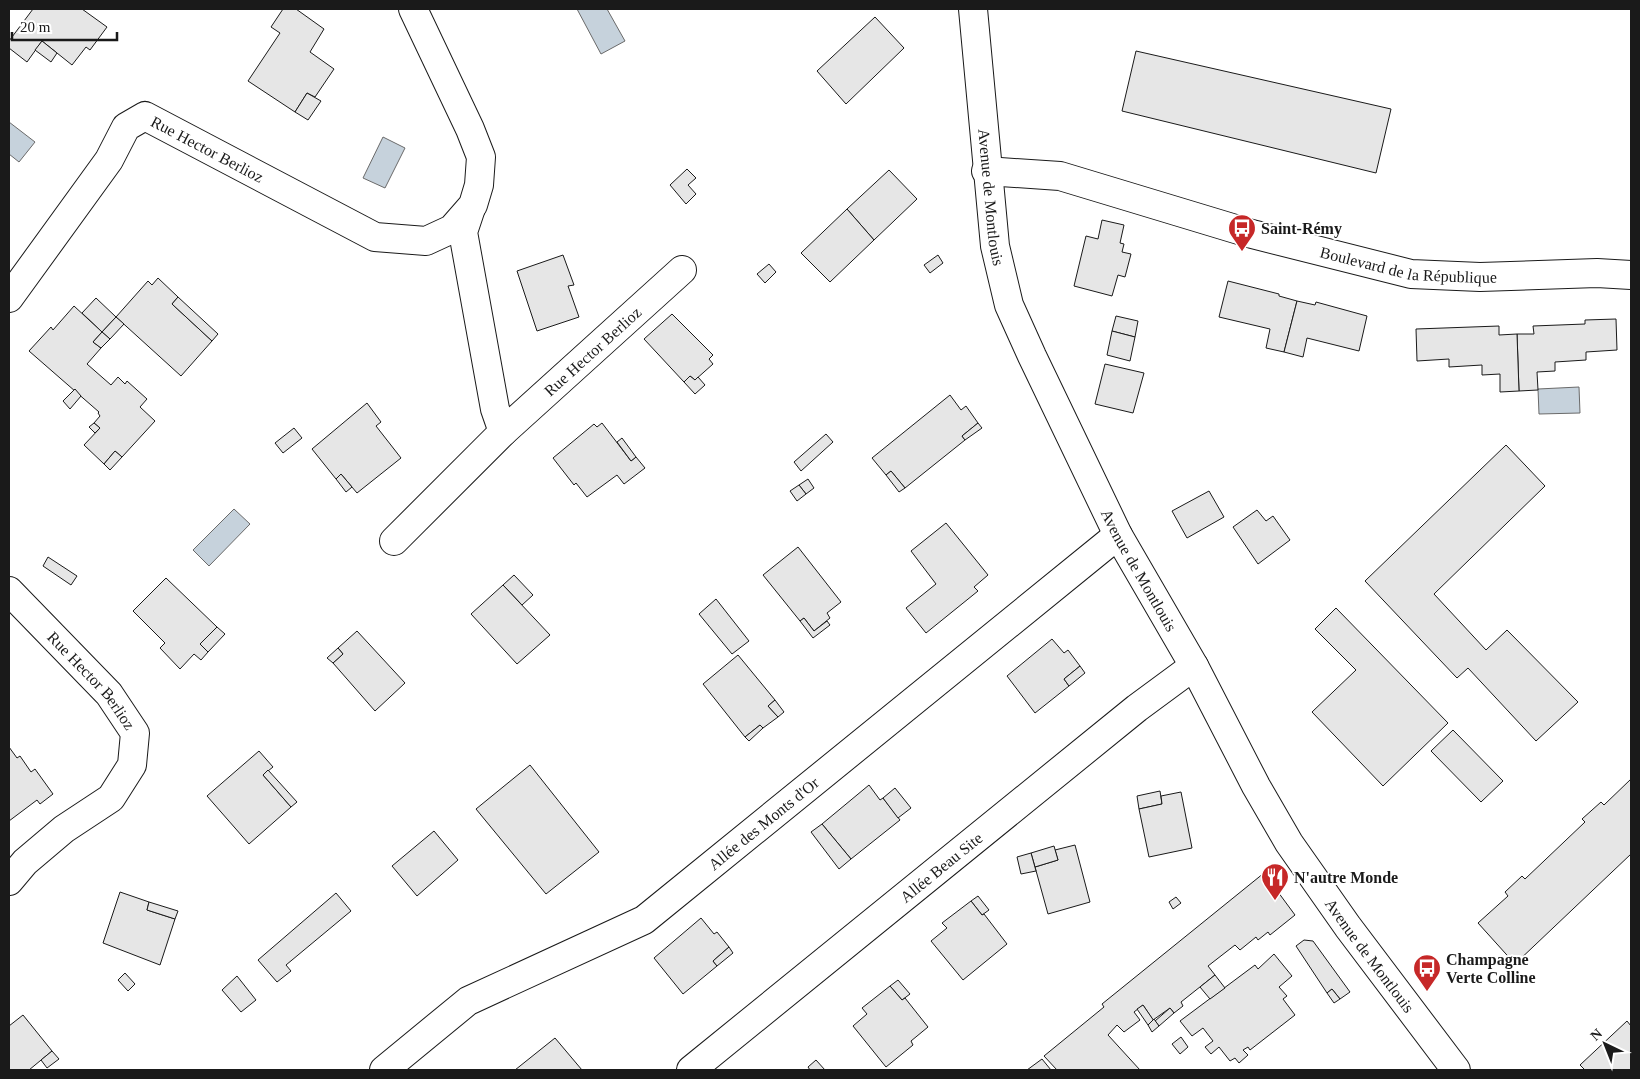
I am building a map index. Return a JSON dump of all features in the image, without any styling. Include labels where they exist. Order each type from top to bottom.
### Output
[{"type":"street","name":"Rue Hector Berlioz","points":[[413,9],[470,129],[481,157],[479,185],[463,232],[495,409],[503,432]]},
{"type":"street","name":"Avenue de Montlouis","points":[[972,9],[986,171],[995,246],[1009,305],[1118,535],[1194,666],[1256,786],[1289,843],[1348,927],[1456,1070]]},
{"type":"street","name":"Rue Hector Berlioz","points":[[9,298],[109,160],[126,127],[145,116],[176,130],[375,237],[426,241],[452,229],[473,205]]},
{"type":"street","name":"Boulevard de la République","points":[[986,171],[1060,176],[1252,234],[1411,274],[1480,277],[1597,273],[1631,275]]},
{"type":"street","name":"Rue Hector Berlioz","points":[[394,541],[503,432],[682,270]]},
{"type":"street","name":"Allée des Monts d'Or","points":[[384,1070],[468,1001],[644,920],[1118,535]]},
{"type":"street","name":"Rue Hector Berlioz","points":[[9,591],[109,694],[135,733],[132,765],[111,798],[64,829],[25,862],[9,881]]},
{"type":"street","name":"Allée Beau Site","points":[[692,1070],[1137,708],[1194,666]]},
{"type":"shaded area","points":[[577,9],[607,9],[625,41],[601,54]]},
{"type":"shaded area","points":[[9,122],[35,142],[19,162],[9,154]]},
{"type":"shaded area","points":[[383,137],[405,148],[385,188],[363,178]]},
{"type":"shaded area","points":[[1579,387],[1580,413],[1539,414],[1538,389]]},
{"type":"shaded area","points":[[234,509],[250,524],[209,566],[193,550]]},
{"type":"building","points":[[33,9],[82,9],[107,27],[90,50],[86,47],[72,65],[42,41],[27,62],[9,48],[9,41]]},
{"type":"building","points":[[283,9],[296,9],[324,29],[310,52],[334,69],[315,97],[307,93],[295,112],[248,81],[280,33],[271,27]]},
{"type":"building","points":[[875,17],[904,48],[846,104],[817,71]]},
{"type":"building","points":[[42,41],[57,53],[51,62],[35,50]]},
{"type":"building","points":[[1136,51],[1391,109],[1376,173],[1122,111]]},
{"type":"building","points":[[307,93],[321,101],[308,120],[295,112]]},
{"type":"building","points":[[687,169],[696,178],[688,185],[696,194],[686,204],[670,185]]},
{"type":"building","points":[[889,170],[917,199],[874,240],[847,209]]},
{"type":"building","points":[[847,209],[874,240],[830,282],[801,253]]},
{"type":"building","points":[[1102,220],[1124,225],[1120,243],[1124,244],[1122,252],[1131,254],[1125,277],[1118,275],[1112,296],[1074,286],[1086,236],[1098,239]]},
{"type":"building","points":[[563,255],[574,285],[568,286],[579,317],[537,331],[517,271]]},
{"type":"building","points":[[938,255],[943,263],[930,273],[924,265]]},
{"type":"building","points":[[769,264],[776,272],[765,283],[757,274]]},
{"type":"building","points":[[158,278],[178,297],[172,304],[212,341],[181,376],[116,317],[148,281],[152,285]]},
{"type":"building","points":[[1228,281],[1279,294],[1279,296],[1297,301],[1284,352],[1266,348],[1270,329],[1219,317]]},
{"type":"building","points":[[178,297],[218,334],[212,341],[172,304]]},
{"type":"building","points":[[96,298],[116,317],[102,332],[82,313]]},
{"type":"building","points":[[1297,301],[1315,305],[1316,302],[1367,316],[1359,351],[1307,338],[1303,357],[1284,352]]},
{"type":"building","points":[[74,306],[102,332],[93,342],[101,348],[87,364],[111,385],[118,377],[125,384],[127,381],[147,399],[140,407],[155,421],[122,457],[115,451],[104,464],[84,445],[100,428],[94,423],[100,416],[99,412],[29,351],[51,327],[53,330]]},
{"type":"building","points":[[672,314],[713,355],[709,359],[713,364],[695,380],[690,376],[684,382],[644,339]]},
{"type":"building","points":[[1116,316],[1138,321],[1135,337],[1112,331]]},
{"type":"building","points":[[116,317],[124,324],[110,339],[102,332]]},
{"type":"building","points":[[1616,319],[1617,350],[1586,352],[1586,360],[1555,362],[1555,371],[1537,372],[1538,390],[1519,391],[1517,334],[1534,334],[1533,326],[1585,324],[1585,320]]},
{"type":"building","points":[[1499,326],[1499,335],[1517,334],[1519,391],[1500,392],[1500,374],[1482,375],[1482,365],[1449,367],[1449,359],[1417,361],[1416,329]]},
{"type":"building","points":[[1112,331],[1135,337],[1130,361],[1107,355]]},
{"type":"building","points":[[102,332],[110,339],[101,348],[93,342]]},
{"type":"building","points":[[1105,364],[1144,373],[1133,413],[1095,404]]},
{"type":"building","points":[[690,376],[695,380],[698,377],[705,385],[695,394],[684,382]]},
{"type":"building","points":[[75,389],[81,396],[70,409],[63,401]]},
{"type":"building","points":[[950,395],[961,410],[966,406],[978,423],[962,436],[965,440],[905,488],[891,471],[886,475],[872,458]]},
{"type":"building","points":[[367,403],[381,422],[376,426],[401,458],[357,493],[341,474],[336,479],[312,449]]},
{"type":"building","points":[[94,423],[100,428],[95,433],[89,427]]},
{"type":"building","points":[[602,423],[631,461],[636,457],[645,468],[624,484],[617,475],[587,497],[576,483],[574,485],[553,458],[594,424],[597,427]]},
{"type":"building","points":[[978,423],[982,428],[965,440],[962,436]]},
{"type":"building","points":[[294,428],[302,438],[283,453],[275,443]]},
{"type":"building","points":[[826,434],[833,442],[801,471],[794,462]]},
{"type":"building","points":[[622,438],[636,457],[631,461],[617,442]]},
{"type":"building","points":[[1506,445],[1545,486],[1434,594],[1486,650],[1507,630],[1578,702],[1536,741],[1468,668],[1457,678],[1365,581]]},
{"type":"building","points":[[115,451],[122,457],[110,470],[104,464]]},
{"type":"building","points":[[891,471],[905,488],[899,492],[886,475]]},
{"type":"building","points":[[341,474],[352,487],[346,492],[336,479]]},
{"type":"building","points":[[808,479],[814,488],[806,494],[799,485]]},
{"type":"building","points":[[799,485],[806,494],[797,501],[790,491]]},
{"type":"building","points":[[1209,491],[1224,517],[1187,538],[1172,511]]},
{"type":"building","points":[[1257,510],[1266,521],[1273,516],[1290,540],[1258,564],[1233,527]]},
{"type":"building","points":[[946,523],[988,575],[974,587],[978,591],[926,633],[906,608],[936,584],[911,551]]},
{"type":"building","points":[[798,547],[841,602],[827,613],[830,618],[814,631],[804,618],[800,621],[763,575]]},
{"type":"building","points":[[48,557],[77,576],[71,585],[43,566]]},
{"type":"building","points":[[514,575],[533,595],[522,605],[503,585]]},
{"type":"building","points":[[166,578],[217,627],[200,644],[208,652],[201,660],[194,654],[180,669],[160,648],[165,643],[133,611]]},
{"type":"building","points":[[503,585],[550,635],[517,664],[471,614]]},
{"type":"building","points":[[716,599],[749,641],[732,654],[699,614]]},
{"type":"building","points":[[1336,608],[1448,723],[1383,786],[1312,712],[1356,670],[1315,629]]},
{"type":"building","points":[[804,618],[814,631],[827,621],[830,625],[813,638],[800,621]]},
{"type":"building","points":[[217,627],[225,634],[208,652],[200,644]]},
{"type":"building","points":[[357,631],[405,683],[375,711],[333,663],[343,654],[338,648]]},
{"type":"building","points":[[1052,639],[1064,653],[1068,650],[1080,666],[1064,679],[1069,686],[1035,713],[1007,676]]},
{"type":"building","points":[[338,648],[343,654],[333,663],[327,658]]},
{"type":"building","points":[[738,655],[775,700],[768,706],[778,717],[763,728],[760,725],[745,737],[703,684]]},
{"type":"building","points":[[1080,666],[1085,673],[1069,686],[1064,679]]},
{"type":"building","points":[[775,700],[784,712],[778,717],[768,706]]},
{"type":"building","points":[[760,725],[763,728],[749,741],[745,737]]},
{"type":"building","points":[[1453,730],[1503,781],[1481,802],[1431,751]]},
{"type":"building","points":[[9,747],[17,758],[20,756],[31,772],[35,769],[53,794],[40,804],[37,800],[9,821]]},
{"type":"building","points":[[259,751],[273,767],[263,775],[291,807],[249,844],[207,796]]},
{"type":"building","points":[[530,765],[599,852],[546,894],[476,809]]},
{"type":"building","points":[[268,770],[297,802],[291,807],[263,775]]},
{"type":"building","points":[[1631,779],[1631,854],[1515,964],[1478,923],[1508,896],[1505,892],[1522,876],[1525,879],[1585,822],[1582,819],[1601,802],[1604,805]]},
{"type":"building","points":[[869,785],[880,800],[883,798],[900,820],[851,859],[822,824]]},
{"type":"building","points":[[895,788],[911,808],[898,818],[883,798]]},
{"type":"building","points":[[1160,791],[1162,804],[1139,809],[1137,796]]},
{"type":"building","points":[[1181,792],[1192,848],[1149,857],[1139,809],[1162,804],[1161,796]]},
{"type":"building","points":[[822,824],[851,859],[839,869],[811,832]]},
{"type":"building","points":[[434,831],[458,860],[417,896],[392,866]]},
{"type":"building","points":[[1075,845],[1090,902],[1048,914],[1035,867],[1058,860],[1055,850]]},
{"type":"building","points":[[1054,846],[1058,860],[1035,867],[1031,853]]},
{"type":"building","points":[[1031,853],[1036,871],[1021,874],[1017,857]]},
{"type":"building","points":[[1264,873],[1295,915],[1270,935],[1268,932],[1258,940],[1256,937],[1240,950],[1235,945],[1208,966],[1215,975],[1181,1002],[1183,1006],[1174,1013],[1170,1008],[1153,1020],[1143,1005],[1134,1012],[1140,1020],[1124,1032],[1117,1025],[1108,1035],[1140,1070],[1057,1070],[1044,1056],[1104,1007],[1102,1004]]},
{"type":"building","points":[[120,892],[149,902],[147,910],[175,919],[160,965],[103,943]]},
{"type":"building","points":[[336,893],[351,911],[286,965],[291,971],[277,982],[258,960]]},
{"type":"building","points":[[978,896],[989,910],[982,915],[971,901]]},
{"type":"building","points":[[1176,897],[1181,903],[1173,909],[1169,902]]},
{"type":"building","points":[[971,901],[982,915],[984,914],[1007,944],[963,980],[931,941],[947,928],[942,923]]},
{"type":"building","points":[[149,902],[178,911],[175,919],[147,910]]},
{"type":"building","points":[[701,918],[714,934],[717,932],[729,947],[713,961],[717,966],[683,994],[654,958]]},
{"type":"building","points":[[1304,940],[1313,941],[1350,992],[1340,999],[1332,989],[1327,993],[1296,946]]},
{"type":"building","points":[[729,947],[733,953],[717,966],[713,961]]},
{"type":"building","points":[[1274,954],[1292,976],[1279,987],[1287,996],[1283,999],[1295,1015],[1250,1050],[1248,1047],[1243,1050],[1248,1055],[1239,1063],[1235,1058],[1230,1061],[1219,1047],[1211,1054],[1205,1047],[1213,1041],[1203,1028],[1192,1036],[1180,1021],[1255,965],[1258,969]]},
{"type":"building","points":[[125,973],[135,984],[128,991],[118,980]]},
{"type":"building","points":[[1215,975],[1225,988],[1210,999],[1200,987]]},
{"type":"building","points":[[237,976],[256,1000],[241,1012],[222,990]]},
{"type":"building","points":[[898,980],[910,994],[902,1000],[890,986]]},
{"type":"building","points":[[890,986],[902,1000],[905,998],[928,1027],[911,1041],[913,1045],[886,1067],[853,1026],[867,1014],[862,1008]]},
{"type":"building","points":[[1332,989],[1340,999],[1334,1003],[1327,993]]},
{"type":"building","points":[[1143,1005],[1154,1021],[1148,1025],[1137,1009]]},
{"type":"building","points":[[1170,1008],[1174,1013],[1159,1026],[1155,1021]]},
{"type":"building","points":[[23,1015],[52,1051],[29,1070],[9,1070],[9,1026]]},
{"type":"building","points":[[1154,1019],[1159,1026],[1152,1032],[1148,1025]]},
{"type":"building","points":[[1627,1021],[1631,1026],[1631,1070],[1585,1070],[1580,1065]]},
{"type":"building","points":[[1181,1037],[1188,1047],[1180,1054],[1172,1044]]},
{"type":"building","points":[[555,1038],[582,1070],[515,1070]]},
{"type":"building","points":[[52,1051],[59,1059],[47,1068],[41,1060]]},
{"type":"building","points":[[1042,1059],[1051,1070],[1027,1070]]},
{"type":"building","points":[[816,1060],[825,1070],[810,1070],[808,1067]]},
{"type":"place","name":"Saint-Rémy","points":[[1242,252]]},
{"type":"place","name":"N'autre Monde","points":[[1275,901]]},
{"type":"place","name":"Champagne Verte Colline","points":[[1427,992]]}]
